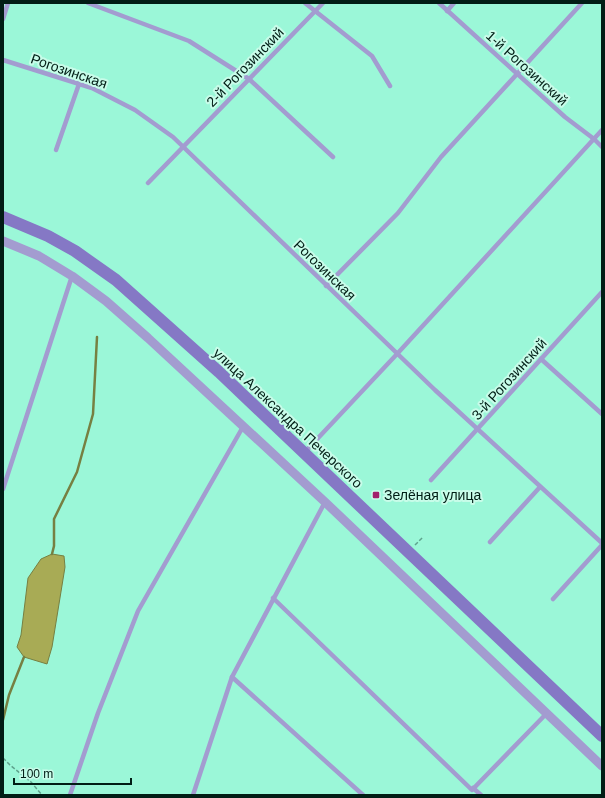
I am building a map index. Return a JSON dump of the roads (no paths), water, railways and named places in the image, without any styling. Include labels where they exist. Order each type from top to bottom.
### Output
[{"type":"main road","name":"улица Александра Печерского","points":[[3,216],[48,236],[75,251],[116,280],[219,372],[602,736]]},
{"type":"street","points":[[3,241],[39,256],[72,276],[106,301],[244,426],[602,766]]},
{"type":"lane","points":[[3,19],[8,3]]},
{"type":"lane","points":[[88,3],[189,41],[249,79],[333,157]]},
{"type":"lane","points":[[305,3],[372,56],[390,86]]},
{"type":"lane","name":"2-й Рогозинский","points":[[148,183],[322,3]]},
{"type":"lane","name":"1-й Рогозинский","points":[[439,3],[565,118],[594,139],[602,147]]},
{"type":"lane","points":[[447,10],[454,3]]},
{"type":"lane","points":[[326,286],[398,213],[441,157],[582,3]]},
{"type":"lane","name":"Рогозинская","points":[[3,60],[92,88],[135,110],[173,137],[397,354],[602,544]]},
{"type":"lane","points":[[56,150],[79,84]]},
{"type":"lane","points":[[304,453],[397,354],[602,130]]},
{"type":"lane","points":[[3,489],[72,276]]},
{"type":"lane","name":"3-й Рогозинский","points":[[431,480],[602,292]]},
{"type":"lane","points":[[541,359],[602,414]]},
{"type":"lane","points":[[70,795],[98,713],[138,611],[244,426]]},
{"type":"lane","points":[[490,542],[540,487]]},
{"type":"lane","points":[[193,795],[232,677],[325,502]]},
{"type":"lane","points":[[554,599],[602,544]]},
{"type":"lane","points":[[273,598],[472,790],[473,788],[481,795]]},
{"type":"lane","points":[[232,677],[363,795]]},
{"type":"lane","points":[[473,788],[547,713]]},
{"type":"waterway","points":[[52,554],[54,546],[54,519],[77,472],[93,414],[97,337]]},
{"type":"waterway","points":[[3,720],[9,695],[24,657]]},
{"type":"place","name":"Зелёная улица","points":[[376,495]]}]
